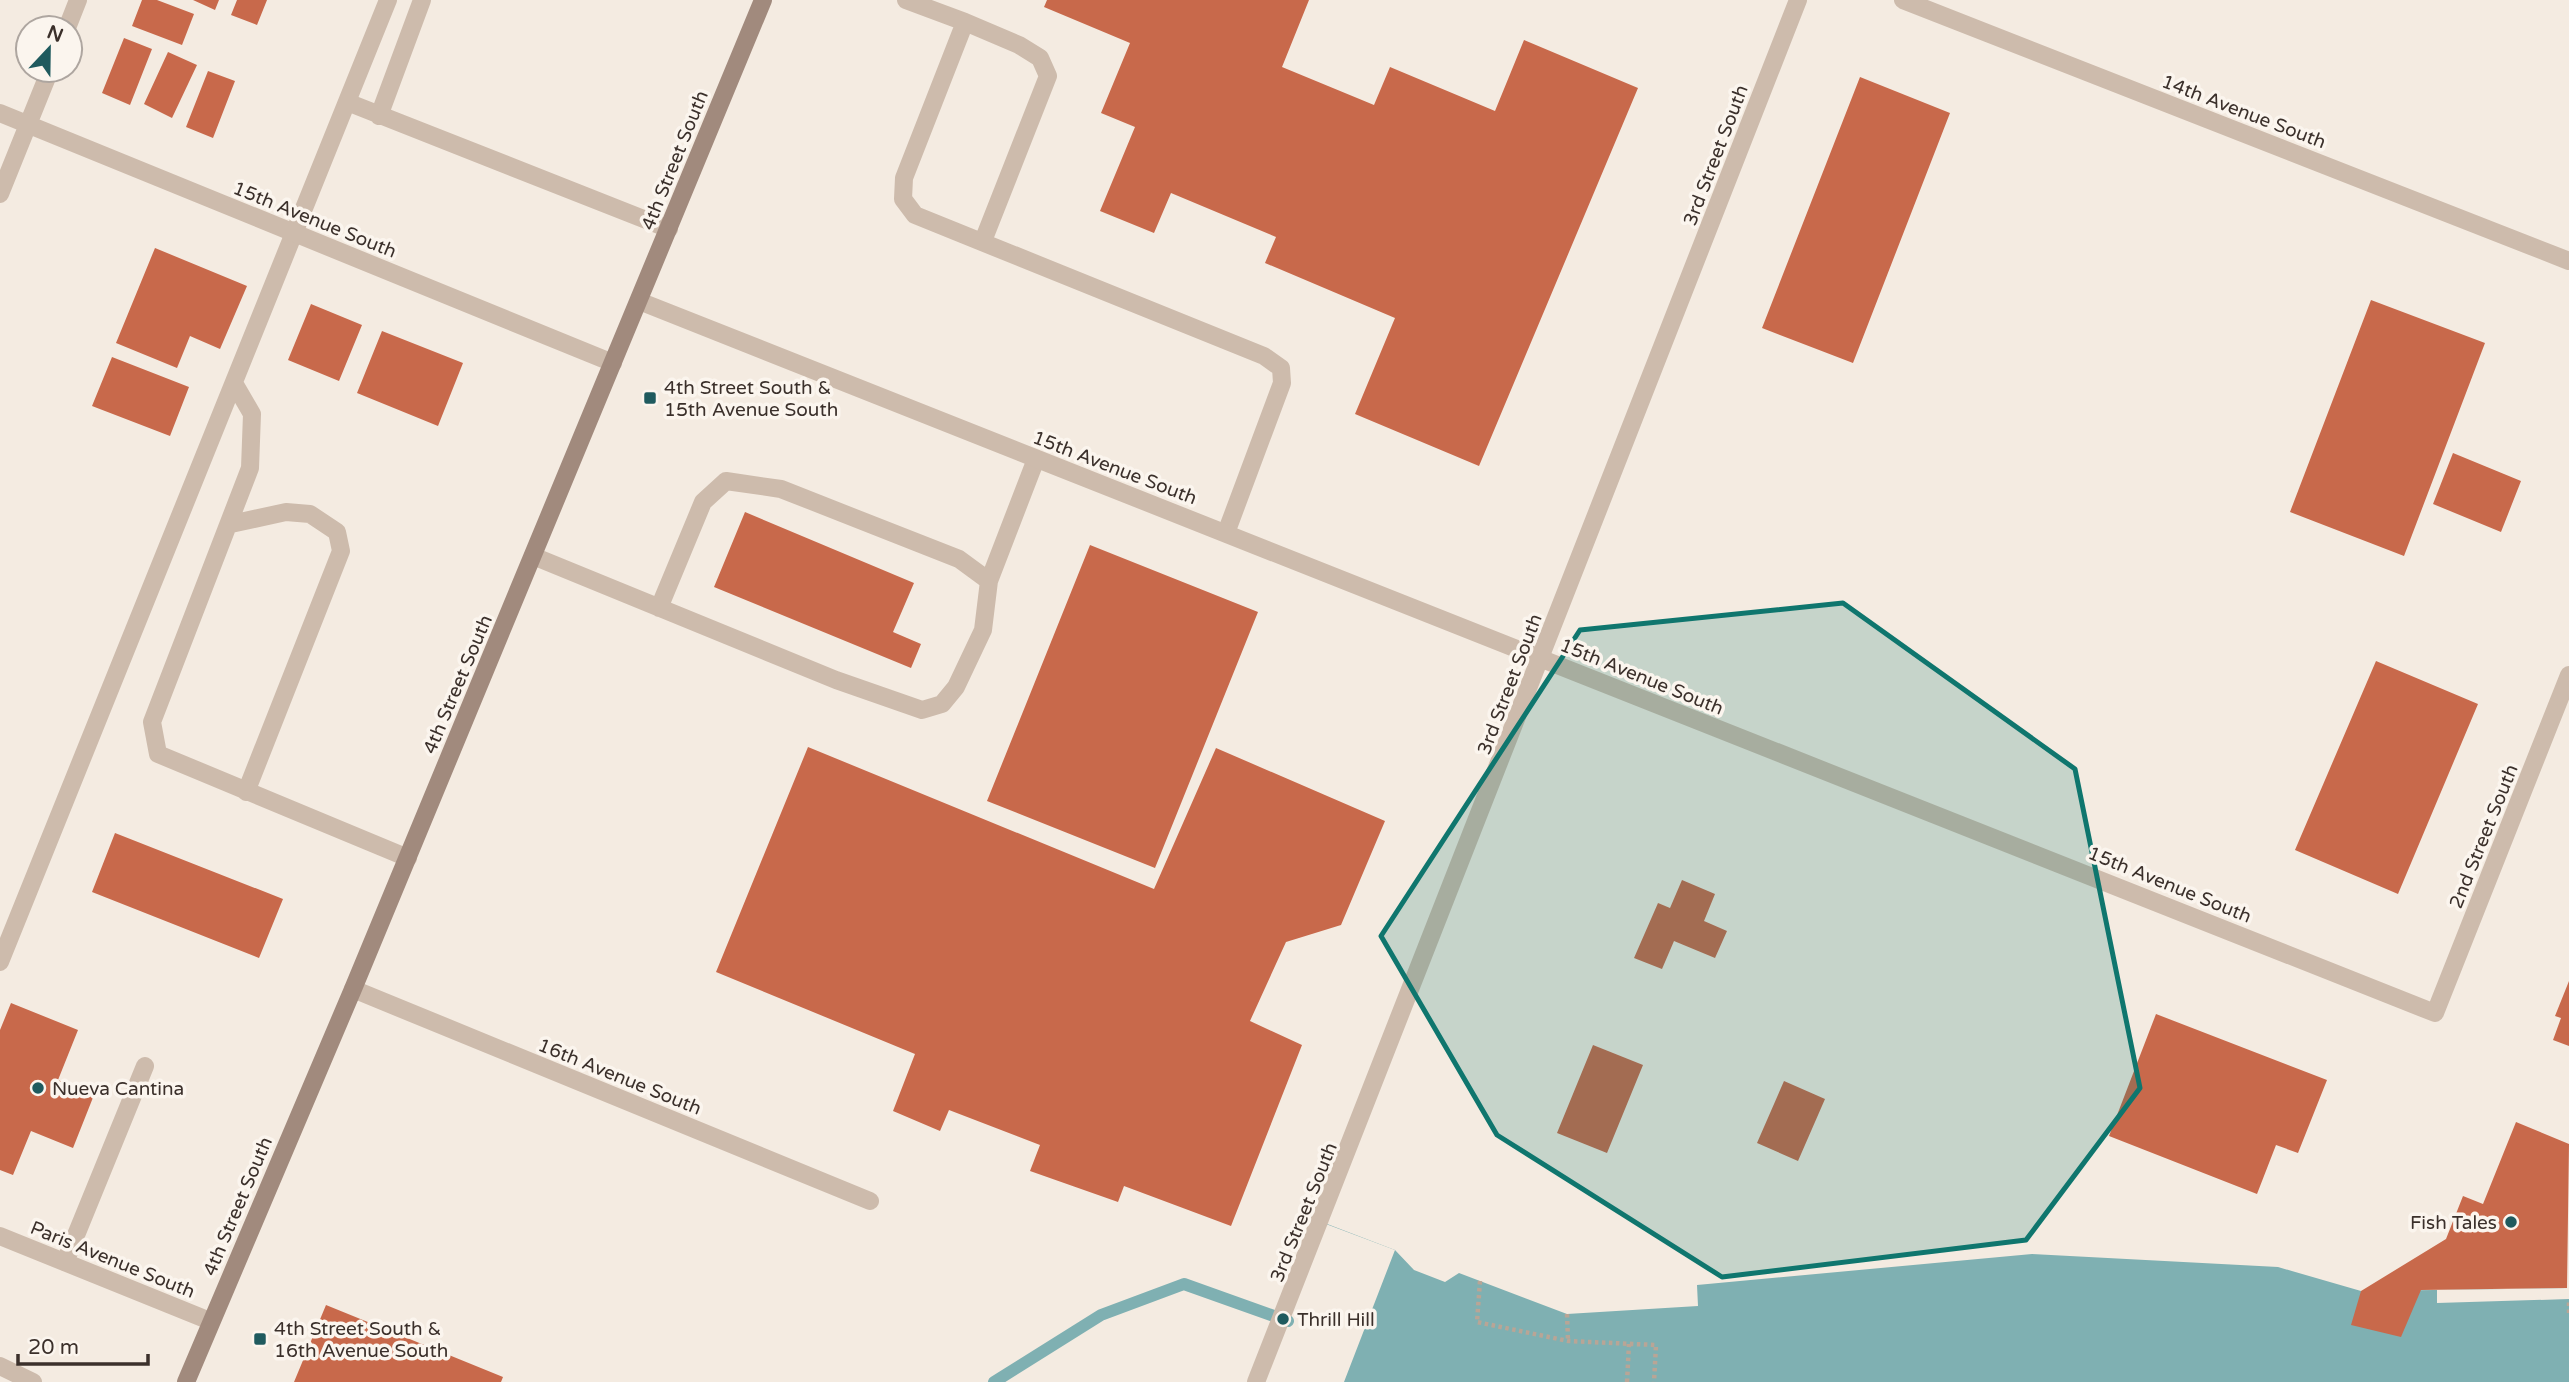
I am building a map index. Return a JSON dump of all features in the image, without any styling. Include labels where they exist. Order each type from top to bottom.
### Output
[{"type":"main road","name":"4th Street South","points":[[186,1382],[354,989],[763,0]]},
{"type":"street","points":[[0,962],[388,0]]},
{"type":"street","points":[[379,116],[422,0]]},
{"type":"street","points":[[906,0],[1019,45],[1040,58],[1048,76],[983,241]]},
{"type":"street","name":"3rd Street South","points":[[1256,1382],[1322,1222],[1798,0]]},
{"type":"street","name":"14th Avenue South","points":[[1903,0],[2569,261]]},
{"type":"street","points":[[965,22],[904,178],[903,199],[915,215],[1264,356],[1281,368],[1282,383],[1226,533]]},
{"type":"street","points":[[0,194],[44,84]]},
{"type":"street","points":[[347,103],[669,229]]},
{"type":"street","name":"15th Avenue South","points":[[0,113],[613,363]]},
{"type":"street","name":"15th Avenue South","points":[[639,301],[2435,1013]]},
{"type":"street","points":[[234,383],[252,414],[250,468],[231,524],[152,722],[158,754],[408,858]]},
{"type":"street","points":[[533,556],[836,680],[922,710],[942,704],[956,687],[983,631],[989,581],[1036,459]]},
{"type":"street","points":[[659,608],[703,502],[726,481],[781,489],[959,559],[989,581]]},
{"type":"street","points":[[231,524],[286,512],[310,514],[337,532],[341,551],[246,792]]},
{"type":"street","name":"2nd Street South","points":[[2435,1013],[2569,675]]},
{"type":"street","name":"16th Avenue South","points":[[354,989],[870,1201]]},
{"type":"street","points":[[65,1262],[145,1066]]},
{"type":"street","name":"Paris Avenue South","points":[[0,1236],[210,1321]]},
{"type":"street","points":[[3,1369],[33,1382]]},
{"type":"path","points":[[1479,1280],[1477,1322],[1568,1341],[1656,1345],[1654,1382]]},
{"type":"path","points":[[2569,1299],[2569,1313]]},
{"type":"path","points":[[1567,1314],[1568,1341]]},
{"type":"path","points":[[1627,1382],[1629,1344]]},
{"type":"highlighted area","points":[[1843,603],[2075,769],[2140,1088],[2026,1240],[1722,1277],[1497,1135],[1381,936],[1580,630]]},
{"type":"water","points":[[1322,1222],[1395,1250],[1414,1270],[1445,1282],[1459,1273],[1567,1314],[1698,1306],[1697,1285],[2032,1254],[2278,1267],[2361,1291],[2569,1288],[2569,1382],[1304,1382]]},
{"type":"pier","points":[[1318,1221],[1395,1250],[1344,1382],[1294,1382],[1262,1369]]},
{"type":"pier","points":[[2569,1288],[2569,1299],[2437,1303],[2437,1290]]},
{"type":"building","points":[[142,0],[157,0],[194,14],[182,45],[132,26]]},
{"type":"building","points":[[193,0],[219,0],[215,10]]},
{"type":"building","points":[[237,0],[267,0],[257,25],[231,15]]},
{"type":"building","points":[[1047,0],[1309,0],[1282,67],[1374,105],[1390,67],[1495,111],[1524,40],[1638,88],[1479,466],[1355,414],[1395,318],[1265,263],[1276,237],[1171,193],[1154,233],[1100,211],[1135,127],[1101,113],[1130,43],[1044,7]]},
{"type":"building","points":[[124,38],[152,49],[130,105],[102,93]]},
{"type":"building","points":[[168,52],[197,65],[172,118],[144,104]]},
{"type":"building","points":[[208,71],[235,81],[213,138],[186,127]]},
{"type":"building","points":[[1860,77],[1950,113],[1853,363],[1762,328]]},
{"type":"building","points":[[155,248],[247,286],[220,349],[190,336],[177,368],[116,343]]},
{"type":"building","points":[[2371,300],[2485,343],[2404,556],[2290,512]]},
{"type":"building","points":[[311,304],[362,325],[339,381],[288,360]]},
{"type":"building","points":[[382,331],[463,363],[438,426],[357,393]]},
{"type":"building","points":[[112,357],[189,387],[170,436],[92,406]]},
{"type":"building","points":[[2453,453],[2521,481],[2501,532],[2433,504]]},
{"type":"building","points":[[745,512],[914,583],[893,632],[921,644],[911,668],[714,587]]},
{"type":"building","points":[[1090,545],[1258,612],[1155,868],[987,801]]},
{"type":"building","points":[[2376,661],[2478,704],[2398,894],[2295,850]]},
{"type":"building","points":[[808,747],[1154,889],[1216,748],[1385,821],[1341,925],[1286,942],[1250,1021],[1302,1045],[1231,1226],[1124,1186],[1118,1202],[1030,1171],[1040,1145],[949,1110],[940,1131],[893,1111],[915,1054],[716,972]]},
{"type":"building","points":[[115,833],[283,899],[259,958],[92,892]]},
{"type":"building","points":[[1682,880],[1715,894],[1704,921],[1727,931],[1715,958],[1674,941],[1662,969],[1634,958],[1658,903],[1670,908]]},
{"type":"building","points":[[2569,981],[2569,1046],[2553,1040],[2561,1018],[2555,1016]]},
{"type":"building","name":"Nueva Cantina","points":[[11,1003],[78,1030],[58,1080],[94,1095],[73,1148],[31,1131],[13,1175],[0,1170],[0,1030]]},
{"type":"building","points":[[2156,1014],[2327,1080],[2298,1153],[2276,1145],[2257,1194],[2109,1136]]},
{"type":"building","points":[[1593,1045],[1643,1065],[1607,1153],[1557,1133]]},
{"type":"building","points":[[1784,1081],[1825,1099],[1798,1161],[1757,1143]]},
{"type":"building","name":"Fish Tales","points":[[2516,1122],[2569,1144],[2567,1288],[2421,1290],[2401,1337],[2351,1325],[2361,1291],[2446,1239],[2463,1196],[2483,1204]]},
{"type":"building","points":[[326,1305],[503,1377],[501,1382],[294,1382]]},
{"type":"waterway","points":[[994,1382],[1101,1315],[1184,1284],[1288,1321]]},
{"type":"place","name":"4th Street South & 15th Avenue South","points":[[650,398]]},
{"type":"place","name":"Nueva Cantina","points":[[38,1088]]},
{"type":"place","name":"Fish Tales","points":[[2511,1222]]},
{"type":"place","name":"Thrill Hill","points":[[1283,1319]]},
{"type":"place","name":"4th Street South & 16th Avenue South","points":[[260,1339]]}]
